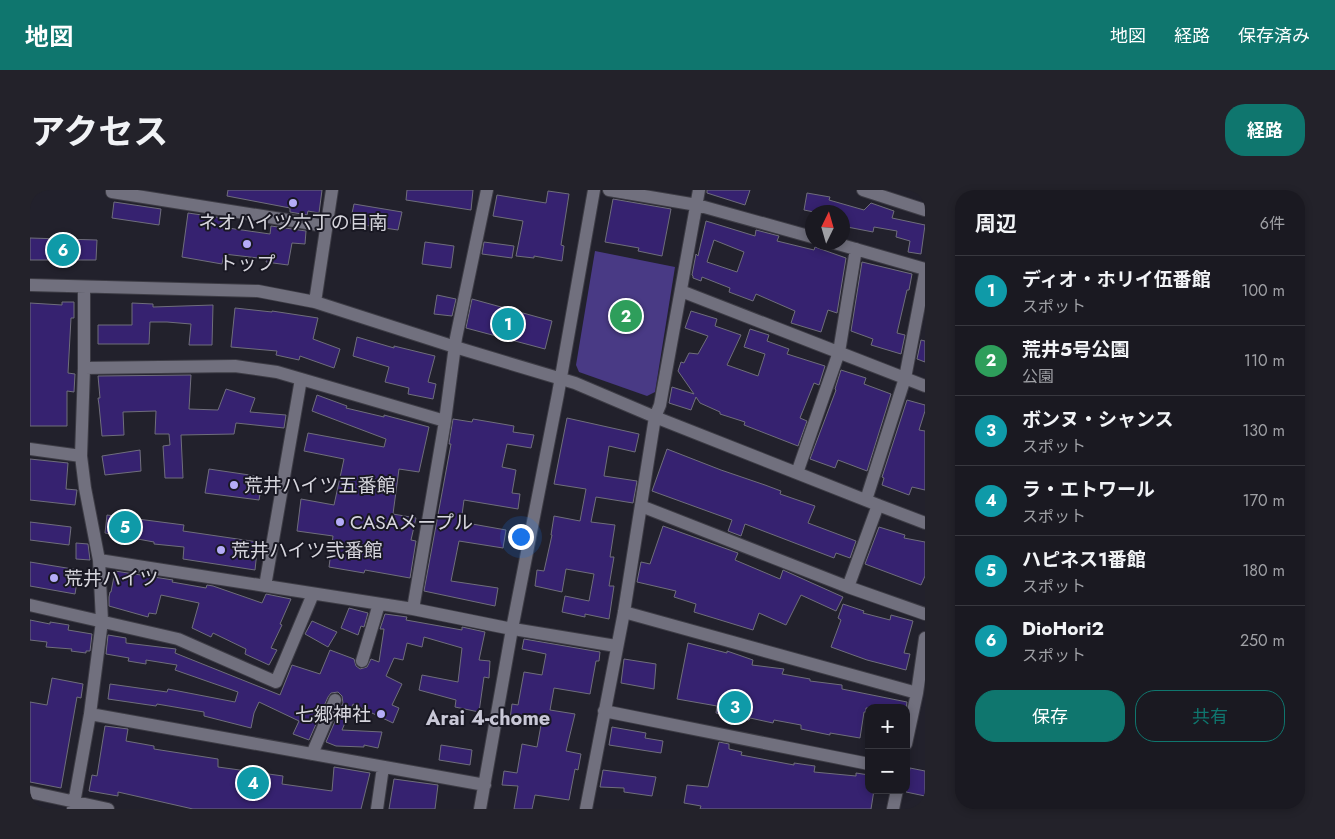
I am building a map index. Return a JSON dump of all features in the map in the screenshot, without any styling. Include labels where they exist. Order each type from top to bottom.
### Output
[{"type":"street","points":[[112,190],[112,192],[325,226]]},
{"type":"street","points":[[315,302],[325,226],[332,190]]},
{"type":"street","points":[[413,609],[455,347],[487,190]]},
{"type":"street","points":[[480,809],[594,190]]},
{"type":"street","points":[[609,190],[697,205],[805,235]]},
{"type":"street","points":[[586,809],[624,612],[655,417],[660,405],[699,190]]},
{"type":"street","points":[[863,190],[925,210]]},
{"type":"street","points":[[850,247],[925,269]]},
{"type":"street","points":[[796,473],[839,352],[856,249]]},
{"type":"street","points":[[848,586],[905,378],[925,274]]},
{"type":"street","points":[[30,285],[258,291],[315,302],[455,347],[560,378],[872,503],[925,522]]},
{"type":"street","points":[[74,805],[90,714],[102,621],[99,560],[84,488],[81,456],[84,287]]},
{"type":"street","points":[[681,291],[925,386]]},
{"type":"street","points":[[84,368],[235,366],[276,372],[444,421]]},
{"type":"street","points":[[265,586],[301,379]]},
{"type":"street","points":[[30,449],[81,456]]},
{"type":"street","points":[[641,506],[925,614]]},
{"type":"street","points":[[99,560],[413,609],[512,629],[616,646]]},
{"type":"street","points":[[30,605],[178,639],[276,682],[312,594]]},
{"type":"street","points":[[362,660],[379,604]]},
{"type":"street","points":[[624,612],[917,693]]},
{"type":"street","points":[[910,725],[925,638]]},
{"type":"street","points":[[312,754],[335,700]]},
{"type":"street","points":[[604,711],[865,763]]},
{"type":"street","points":[[90,714],[484,785]]},
{"type":"street","points":[[376,809],[383,767]]},
{"type":"street","points":[[30,792],[74,805],[108,809]]},
{"type":"street","points":[[893,809],[896,794]]},
{"type":"shaded area","points":[[595,251],[675,267],[655,392],[647,396],[579,372],[576,365]]},
{"type":"building","name":"ネオハイツ六丁の目南","points":[[228,190],[322,190],[319,213],[308,211],[307,215],[290,212],[290,208],[227,196]]},
{"type":"building","points":[[407,190],[473,190],[471,210],[406,200]]},
{"type":"building","points":[[707,190],[750,190],[745,205],[707,193]]},
{"type":"building","points":[[548,191],[569,194],[561,245],[564,246],[562,261],[534,256],[534,258],[516,256],[523,221],[493,216],[497,195],[546,203]]},
{"type":"building","points":[[807,193],[830,197],[829,200],[846,205],[805,205],[804,210]]},
{"type":"building","points":[[613,199],[671,209],[662,256],[638,251],[639,248],[605,242]]},
{"type":"building","points":[[114,202],[161,209],[159,225],[112,218]]},
{"type":"building","points":[[871,203],[894,211],[892,218],[925,225],[921,254],[908,252],[910,241],[896,237],[897,231],[874,227],[873,232],[850,228],[850,206],[864,210]]},
{"type":"building","points":[[354,204],[402,212],[398,230],[350,223]]},
{"type":"building","points":[[188,213],[230,219],[228,228],[270,234],[271,226],[306,231],[305,244],[292,243],[288,265],[266,262],[267,259],[224,254],[222,264],[182,257]]},
{"type":"building","points":[[706,221],[755,236],[756,230],[779,236],[777,241],[805,248],[805,250],[823,250],[846,258],[837,313],[828,310],[821,332],[791,323],[795,311],[756,294],[753,301],[729,292],[730,288],[702,277],[701,281],[693,278],[696,254],[698,256]],"holes":[[[714,240],[744,252],[737,272],[707,262]]]},
{"type":"building","points":[[30,238],[97,240],[96,260],[30,260]]},
{"type":"building","points":[[425,242],[454,246],[451,268],[422,264]]},
{"type":"building","points":[[484,242],[514,246],[512,258],[482,254]]},
{"type":"building","points":[[862,262],[912,274],[897,333],[905,335],[901,354],[871,345],[873,339],[851,331]]},
{"type":"building","points":[[437,295],[456,299],[452,316],[434,314]]},
{"type":"building","points":[[472,299],[552,321],[545,349],[466,328]]},
{"type":"building","points":[[62,302],[74,302],[74,318],[71,318],[68,373],[75,374],[74,392],[67,391],[67,426],[30,426],[30,303],[62,305]]},
{"type":"building","points":[[132,303],[153,304],[153,307],[213,305],[212,345],[189,345],[191,324],[167,322],[150,322],[149,344],[98,344],[98,325],[132,325]]},
{"type":"building","points":[[235,308],[318,318],[313,339],[340,349],[334,368],[300,356],[299,360],[276,355],[277,351],[231,347]]},
{"type":"building","points":[[691,311],[717,319],[715,326],[741,335],[727,365],[758,376],[765,354],[744,347],[750,329],[769,335],[767,341],[789,349],[787,354],[825,366],[819,385],[814,383],[800,418],[807,421],[798,446],[744,425],[745,422],[720,414],[720,412],[700,403],[696,397],[691,410],[669,403],[672,387],[694,394],[678,371],[681,362],[684,363],[689,353],[698,354],[708,336],[685,328]]},
{"type":"building","points":[[357,337],[394,348],[394,346],[435,356],[428,382],[436,384],[433,399],[408,394],[409,388],[385,382],[389,367],[353,356]]},
{"type":"building","points":[[921,340],[925,341],[925,362],[917,359]]},
{"type":"building","points":[[841,370],[866,378],[864,384],[891,394],[867,471],[838,460],[835,468],[810,459],[836,390]]},
{"type":"building","points":[[191,375],[189,409],[218,410],[226,389],[255,398],[250,412],[286,415],[284,428],[236,423],[234,434],[181,435],[183,478],[165,478],[163,446],[170,445],[169,434],[155,434],[156,411],[123,412],[124,435],[102,436],[98,376]]},
{"type":"building","points":[[317,395],[347,406],[346,408],[384,417],[384,415],[429,427],[419,472],[399,469],[393,514],[416,518],[411,540],[416,541],[410,578],[365,570],[364,573],[329,567],[333,536],[297,531],[301,499],[334,505],[344,459],[304,451],[308,433],[384,447],[386,439],[312,411]]},
{"type":"building","points":[[907,400],[925,405],[919,430],[925,431],[925,490],[912,487],[909,495],[882,485],[884,478],[882,477]]},
{"type":"building","points":[[567,418],[639,434],[635,452],[609,446],[604,476],[637,481],[633,503],[596,497],[591,522],[615,525],[610,557],[614,557],[609,586],[614,586],[609,619],[585,614],[585,617],[562,612],[565,596],[589,601],[594,574],[566,569],[562,592],[535,586],[537,570],[544,571],[554,516],[580,521],[586,489],[554,484]]},
{"type":"building","points":[[453,419],[472,422],[473,419],[514,426],[513,432],[534,435],[531,448],[507,444],[502,467],[516,470],[512,493],[520,494],[518,509],[464,500],[461,522],[506,530],[503,548],[459,541],[451,581],[498,588],[495,606],[424,591],[451,444],[449,444]]},
{"type":"building","points":[[667,449],[781,491],[780,494],[815,506],[808,523],[856,541],[850,558],[836,553],[834,558],[745,524],[741,536],[728,531],[732,520],[652,491]]},
{"type":"building","points":[[140,450],[141,471],[105,475],[102,456]]},
{"type":"building","points":[[30,459],[68,463],[66,489],[77,490],[75,505],[30,500]]},
{"type":"building","name":"荒井ハイツ五番館","points":[[209,469],[263,477],[259,500],[205,493]]},
{"type":"building","points":[[107,515],[184,525],[183,531],[258,542],[255,570],[183,559],[184,547],[154,544],[154,542],[105,533]]},
{"type":"building","points":[[30,522],[71,527],[69,545],[30,540]]},
{"type":"building","points":[[663,526],[738,553],[735,560],[780,579],[783,570],[843,597],[836,611],[801,595],[786,625],[759,613],[753,630],[694,612],[696,604],[674,597],[676,591],[637,582],[641,562],[650,564]]},
{"type":"building","points":[[879,527],[905,535],[904,538],[925,542],[925,576],[921,585],[865,564]]},
{"type":"building","points":[[76,543],[88,544],[90,560],[76,559]]},
{"type":"building","name":"荒井ハイツ","points":[[30,562],[79,570],[75,594],[30,586]]},
{"type":"building","points":[[115,571],[173,580],[172,582],[206,588],[207,585],[213,586],[262,603],[266,594],[291,599],[271,648],[277,650],[269,665],[245,654],[246,649],[213,633],[211,637],[192,628],[199,603],[161,595],[156,614],[149,613],[148,617],[109,606],[109,597]]},
{"type":"building","points":[[843,604],[864,611],[863,613],[890,620],[891,615],[913,621],[904,653],[910,654],[906,670],[867,660],[831,647],[841,620],[838,618]]},
{"type":"building","points":[[349,608],[368,613],[364,627],[361,626],[358,635],[341,628]]},
{"type":"building","points":[[385,614],[407,617],[406,620],[485,632],[479,660],[490,661],[489,678],[484,677],[479,712],[455,707],[456,700],[419,690],[422,675],[458,682],[462,648],[424,637],[422,647],[407,643],[403,660],[394,658],[386,676],[402,684],[392,705],[399,708],[393,723],[353,704],[342,730],[382,732],[378,748],[364,745],[364,747],[336,746],[326,742],[343,703],[342,696],[338,692],[331,693],[328,697],[309,740],[293,734],[299,721],[259,702],[254,713],[251,728],[204,716],[204,712],[157,704],[156,706],[108,699],[110,684],[167,692],[168,689],[235,702],[238,692],[175,670],[177,665],[146,660],[146,664],[128,661],[129,658],[106,654],[108,635],[126,638],[126,643],[176,649],[175,653],[280,695],[292,665],[320,674],[330,650],[354,659],[356,666],[360,669],[367,667],[371,659],[379,662],[384,629],[380,629]]},
{"type":"building","points":[[30,620],[69,625],[68,630],[92,634],[90,651],[86,651],[86,653],[71,651],[72,649],[46,647],[47,642],[30,640]]},
{"type":"building","points":[[312,621],[337,632],[328,647],[305,634]]},
{"type":"building","points":[[524,639],[600,652],[599,661],[596,661],[590,694],[554,688],[550,710],[575,714],[566,751],[581,754],[578,770],[575,769],[569,800],[535,795],[532,809],[514,809],[518,786],[502,785],[504,771],[517,773],[522,744],[537,747],[541,725],[510,719],[512,704],[518,705],[524,672],[542,675],[546,654],[522,649]]},
{"type":"building","points":[[688,643],[727,653],[727,651],[753,660],[752,665],[784,669],[782,674],[810,679],[810,681],[842,685],[842,689],[907,702],[907,704],[865,704],[860,738],[830,733],[830,735],[801,729],[801,725],[774,720],[773,723],[716,713],[717,706],[677,699]]},
{"type":"building","points":[[624,659],[656,664],[654,689],[621,683]]},
{"type":"building","points":[[52,678],[83,684],[81,698],[77,697],[61,788],[30,782],[30,702],[47,705]]},
{"type":"building","points":[[105,726],[128,729],[126,741],[154,746],[154,749],[218,759],[218,767],[283,776],[282,784],[332,791],[334,767],[370,773],[361,809],[193,809],[118,792],[118,796],[89,791],[92,775],[97,776]]},
{"type":"building","points":[[612,727],[646,733],[645,738],[663,741],[661,753],[609,745]]},
{"type":"building","points":[[719,742],[729,744],[729,749],[742,752],[741,755],[794,765],[794,763],[815,766],[814,772],[856,776],[856,773],[865,774],[865,794],[873,794],[871,809],[700,809],[701,806],[684,803],[687,785],[708,787]]},
{"type":"building","points":[[441,745],[472,750],[470,765],[439,760]]},
{"type":"building","points":[[910,768],[925,771],[925,796],[910,793]]},
{"type":"building","points":[[603,770],[656,777],[652,796],[624,792],[624,788],[600,787]]},
{"type":"building","points":[[394,779],[438,785],[435,809],[389,809]]},
{"type":"place","name":"ネオハイツ六丁の目南","points":[[293,203]]},
{"type":"place","name":"トップ","points":[[247,244]]},
{"type":"place","name":"DioHori2","points":[[63,250]]},
{"type":"place","name":"荒井5号公園","points":[[626,316]]},
{"type":"place","name":"ディオ・ホリイ伍番館","points":[[508,324]]},
{"type":"place","name":"荒井ハイツ五番館","points":[[234,485]]},
{"type":"place","name":"CASAメープル","points":[[340,522]]},
{"type":"place","name":"ハピネス1番館","points":[[125,527]]},
{"type":"place","name":"荒井ハイツ弐番館","points":[[221,550]]},
{"type":"place","name":"荒井ハイツ","points":[[54,578]]},
{"type":"place","name":"ボンヌ・シャンス","points":[[735,707]]},
{"type":"place","name":"七郷神社","points":[[381,714]]},
{"type":"place","name":"ラ・エトワール","points":[[253,783]]},
{"type":"district","name":"Arai 4-chome","points":[[488,718]]}]
